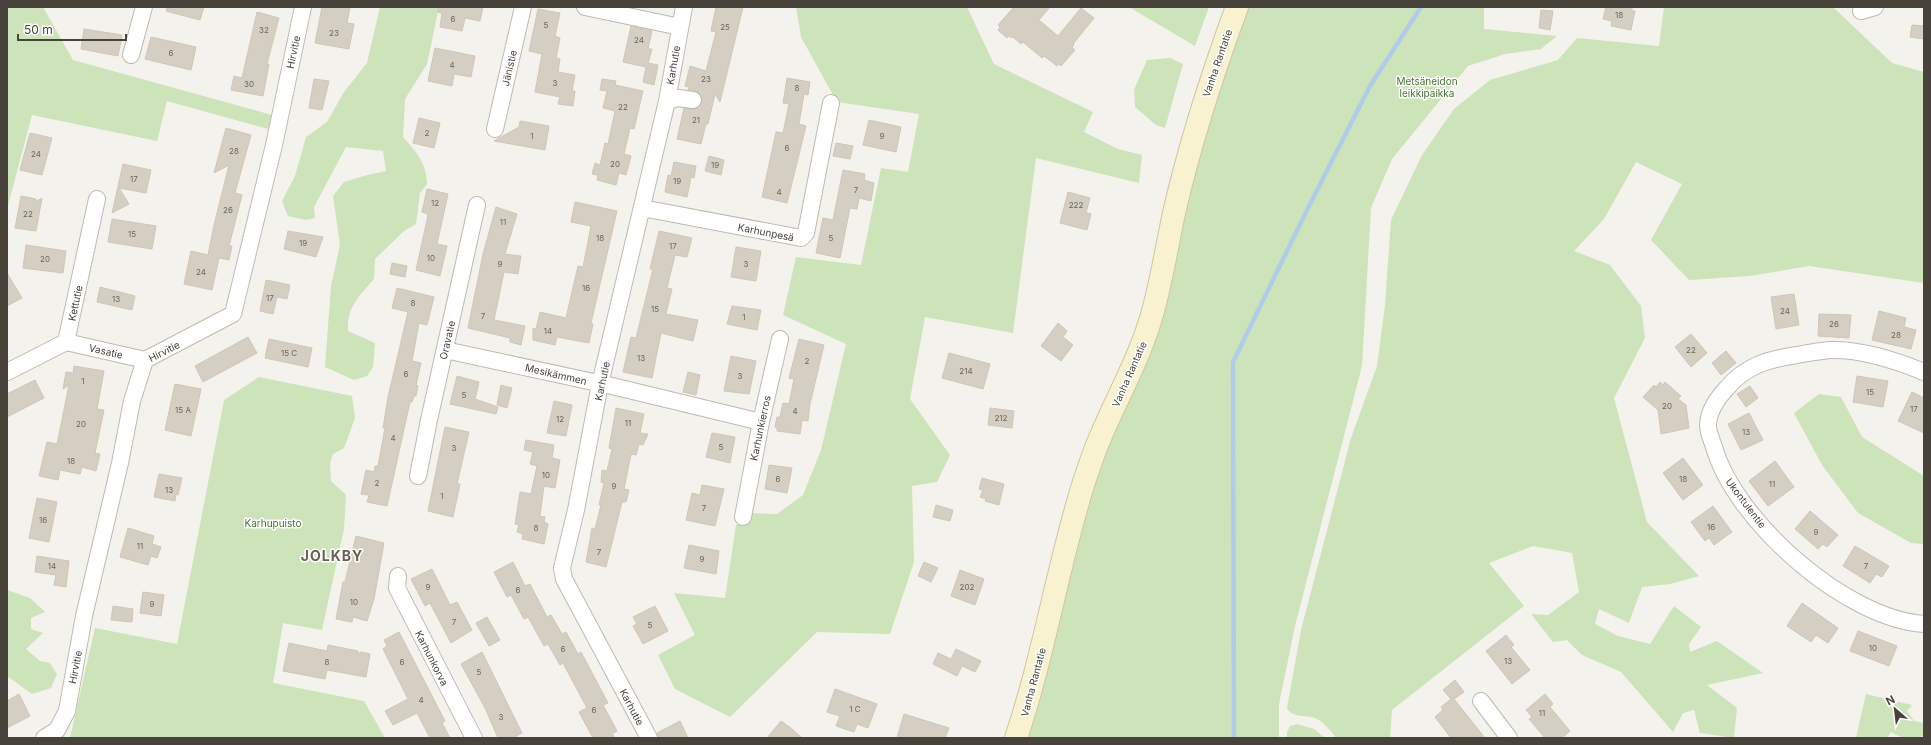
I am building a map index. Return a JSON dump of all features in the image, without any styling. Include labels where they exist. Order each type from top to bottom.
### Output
[{"type":"main road","name":"Vanha Rantatie","points":[[1016,738],[1034,682],[1068,535],[1082,488],[1100,437],[1143,344],[1162,274],[1174,214],[1191,145],[1217,60],[1237,7]]},
{"type":"street","points":[[131,55],[144,7]]},
{"type":"street","name":"Hirvitie","points":[[44,738],[57,730],[67,711],[84,616],[120,463],[132,401],[145,360],[233,314],[274,145],[303,7]]},
{"type":"street","name":"Jänistie","points":[[495,129],[523,7]]},
{"type":"street","points":[[585,7],[680,27]]},
{"type":"street","name":"Karhutie","points":[[648,738],[562,573],[600,384],[667,101],[684,7]]},
{"type":"street","points":[[667,101],[678,98],[693,100]]},
{"type":"street","name":"Karhunpesä","points":[[642,208],[801,238],[806,233],[831,103]]},
{"type":"street","name":"Kettutie","points":[[66,342],[97,199]]},
{"type":"street","name":"Oravatie","points":[[418,476],[477,205]]},
{"type":"street","name":"Karhunkierros","points":[[743,517],[761,422],[780,339]]},
{"type":"street","points":[[7,372],[66,342]]},
{"type":"street","name":"Vasatie","points":[[66,342],[145,360]]},
{"type":"street","name":"Mesikämmen","points":[[445,350],[600,384],[761,422]]},
{"type":"street","name":"Ukontulentie","points":[[1924,372],[1897,361],[1856,352],[1831,350],[1778,357],[1747,369],[1728,386],[1714,402],[1708,427],[1718,464],[1736,494],[1762,526],[1786,551],[1820,580],[1862,606],[1910,623],[1924,624]]},
{"type":"street","name":"Karhunkorva","points":[[398,576],[397,588],[474,738]]},
{"type":"street","points":[[1480,701],[1509,738]]},
{"type":"green space","points":[[7,7],[43,7],[73,60],[272,115],[268,129],[167,101],[157,141],[32,115],[7,209]]},
{"type":"green space","points":[[380,7],[439,7],[427,64],[405,99],[403,137],[420,158],[425,170],[427,184],[420,193],[416,224],[404,231],[375,259],[374,279],[359,296],[349,315],[348,331],[375,343],[373,367],[367,376],[354,380],[325,367],[331,286],[340,245],[333,196],[344,182],[386,171],[383,151],[346,147],[314,207],[315,218],[306,220],[288,216],[282,201],[295,176],[306,137],[327,122],[344,92],[367,63]]},
{"type":"green space","points":[[796,7],[967,7],[994,64],[1093,112],[1084,132],[1118,149],[1142,155],[1139,183],[1036,158],[1013,333],[925,317],[910,399],[950,455],[937,482],[912,486],[914,562],[890,634],[817,632],[730,717],[675,689],[658,655],[695,635],[674,593],[725,598],[736,525],[752,513],[777,514],[803,495],[821,450],[846,344],[783,315],[796,257],[861,265],[881,168],[908,172],[919,114],[837,102],[801,37]]},
{"type":"green space","points":[[1129,7],[1209,7],[1195,46]]},
{"type":"green space","name":"Metsäneidon leikkipaikka","points":[[1246,7],[1484,7],[1484,29],[1557,36],[1541,49],[1505,54],[1468,66],[1392,159],[1371,208],[1362,366],[1295,626],[1279,704],[1279,738],[1025,738],[1095,472],[1184,215],[1208,122]]},
{"type":"green space","points":[[1664,7],[1833,7],[1892,63],[1924,72],[1924,283],[1809,266],[1750,276],[1689,280],[1651,240],[1682,184],[1636,162],[1604,219],[1574,251],[1610,265],[1641,306],[1645,338],[1614,398],[1647,522],[1699,576],[1670,584],[1642,587],[1629,623],[1599,609],[1595,624],[1618,636],[1650,644],[1674,606],[1701,627],[1689,644],[1690,652],[1717,641],[1763,673],[1707,685],[1737,708],[1734,738],[1700,733],[1694,710],[1683,713],[1673,732],[1621,672],[1582,655],[1567,640],[1553,642],[1531,614],[1548,615],[1579,592],[1572,553],[1533,546],[1489,563],[1524,606],[1392,710],[1390,738],[1336,738],[1327,727],[1315,718],[1296,715],[1287,708],[1301,630],[1351,438],[1377,366],[1385,305],[1391,220],[1422,155],[1454,109],[1490,80],[1558,60],[1577,38],[1659,46]]},
{"type":"green space","points":[[1170,58],[1183,64],[1165,128],[1156,125],[1135,107],[1134,90],[1147,60]]},
{"type":"green space","name":"Karhupuisto","points":[[259,377],[352,396],[355,418],[344,448],[333,454],[330,463],[331,481],[346,495],[344,529],[322,630],[283,623],[273,683],[364,701],[385,738],[70,738],[95,628],[177,644],[224,400]]},
{"type":"green space","points":[[1819,394],[1841,397],[1862,437],[1924,476],[1924,544],[1911,543],[1858,513],[1822,465],[1794,413]]},
{"type":"green space","points":[[7,590],[30,598],[45,612],[31,618],[31,629],[43,633],[26,649],[40,661],[50,663],[57,674],[51,688],[32,694],[7,676]]},
{"type":"green space","points":[[1866,694],[1912,705],[1907,711],[1914,721],[1924,723],[1924,735],[1911,739],[1891,732],[1887,738],[1856,738]]},
{"type":"green space","points":[[1297,724],[1314,729],[1325,738],[1287,738],[1287,732],[1290,726]]},
{"type":"building","points":[[167,7],[204,7],[200,20],[166,11]]},
{"type":"building","points":[[322,7],[350,7],[347,23],[354,24],[349,49],[315,43]]},
{"type":"building","points":[[439,7],[483,7],[480,21],[465,18],[462,31],[440,27],[442,13],[438,12]]},
{"type":"building","points":[[716,7],[743,7],[720,102],[715,94],[708,124],[706,124],[701,144],[677,139],[684,108],[696,109],[702,102],[699,93],[688,90],[689,87],[685,86],[690,66],[706,71],[716,32],[711,31]]},
{"type":"building","points":[[1014,7],[1050,7],[1039,20],[1058,36],[1081,8],[1094,18],[1073,44],[1074,45],[1072,47],[1075,50],[1061,66],[1059,64],[1057,66],[1044,56],[1042,58],[1023,42],[1021,44],[1013,37],[1012,38],[1009,36],[1007,38],[998,30],[1000,27],[998,25]]},
{"type":"building","points":[[1606,7],[1632,7],[1632,11],[1635,11],[1631,30],[1611,26],[1612,21],[1603,19]]},
{"type":"building","points":[[538,9],[560,13],[555,36],[560,38],[556,58],[560,59],[558,72],[575,75],[572,91],[575,91],[573,106],[558,104],[560,97],[535,92],[542,54],[529,51]]},
{"type":"building","points":[[1541,10],[1553,11],[1550,30],[1539,28]]},
{"type":"building","points":[[257,12],[279,18],[267,64],[269,64],[263,96],[231,90],[234,76],[242,78]]},
{"type":"building","points":[[1912,25],[1924,26],[1924,39],[1910,37]]},
{"type":"building","points":[[631,26],[652,31],[648,49],[652,49],[648,63],[658,65],[654,85],[643,82],[646,67],[623,62]]},
{"type":"building","points":[[84,29],[122,35],[118,56],[81,49]]},
{"type":"building","points":[[151,37],[196,47],[191,70],[145,59]]},
{"type":"building","points":[[435,48],[475,56],[471,77],[454,74],[452,86],[428,81]]},
{"type":"building","points":[[787,78],[810,82],[808,95],[804,94],[799,124],[806,126],[787,203],[762,197],[776,132],[783,133],[789,104],[783,103]]},
{"type":"building","points":[[314,79],[329,81],[322,110],[309,108]]},
{"type":"building","points":[[602,79],[616,81],[615,85],[643,91],[634,129],[630,128],[624,154],[631,156],[626,175],[619,173],[616,185],[597,180],[598,175],[592,174],[595,163],[600,165],[605,143],[608,144],[615,111],[603,108],[607,91],[600,90]]},
{"type":"building","points":[[419,118],[440,123],[434,148],[413,143]]},
{"type":"building","points":[[869,120],[901,127],[896,152],[863,145]]},
{"type":"building","points":[[520,121],[549,126],[545,150],[494,141],[519,127]]},
{"type":"building","points":[[226,128],[251,135],[235,193],[242,195],[229,246],[232,246],[229,260],[219,258],[212,290],[184,284],[191,251],[208,255],[229,165],[214,173]]},
{"type":"building","points":[[30,133],[52,138],[42,175],[20,170]]},
{"type":"building","points":[[836,143],[853,146],[850,159],[833,156]]},
{"type":"building","points":[[709,156],[724,160],[721,175],[705,171]]},
{"type":"building","points":[[674,162],[696,166],[694,178],[691,177],[687,197],[665,192],[668,175],[671,176]]},
{"type":"building","points":[[123,164],[151,170],[146,193],[119,188],[129,204],[112,213]]},
{"type":"building","points":[[843,170],[865,174],[864,180],[874,183],[871,201],[859,198],[857,209],[850,208],[840,258],[816,253],[823,218],[833,220]]},
{"type":"building","points":[[427,189],[448,194],[437,244],[447,246],[440,276],[416,270],[428,214],[422,212]]},
{"type":"building","points":[[1068,192],[1090,198],[1086,213],[1091,214],[1087,230],[1060,223]]},
{"type":"building","points":[[21,196],[36,199],[35,202],[42,198],[36,231],[15,228]]},
{"type":"building","points":[[575,202],[617,211],[591,323],[593,324],[589,343],[557,337],[555,345],[533,340],[533,328],[536,329],[540,312],[566,318],[578,266],[583,267],[591,226],[571,222]]},
{"type":"building","points":[[496,207],[517,214],[505,254],[521,256],[518,274],[504,272],[494,320],[525,326],[521,345],[510,342],[510,338],[468,328],[483,254]]},
{"type":"building","points":[[112,219],[156,226],[152,249],[108,242]]},
{"type":"building","points":[[288,231],[323,237],[316,257],[284,249]]},
{"type":"building","points":[[659,231],[692,238],[687,257],[675,255],[667,288],[672,289],[666,314],[698,320],[693,341],[661,333],[652,378],[623,372],[631,337],[636,338],[653,269],[650,269]]},
{"type":"building","points":[[26,245],[66,251],[63,273],[23,268]]},
{"type":"building","points":[[736,247],[761,251],[756,281],[731,277]]},
{"type":"building","points":[[392,263],[407,266],[405,277],[390,274]]},
{"type":"building","points":[[7,273],[22,298],[7,306]]},
{"type":"building","points":[[266,280],[290,285],[287,299],[277,297],[273,314],[260,311]]},
{"type":"building","points":[[100,287],[135,296],[132,310],[97,302]]},
{"type":"building","points":[[397,288],[434,297],[427,325],[419,323],[412,361],[421,363],[416,385],[418,386],[416,396],[414,396],[412,402],[410,402],[387,506],[367,502],[369,495],[361,494],[366,470],[374,472],[375,466],[378,466],[385,428],[383,428],[388,397],[408,312],[392,308]]},
{"type":"building","points":[[1794,294],[1799,325],[1776,329],[1771,297]]},
{"type":"building","points":[[732,306],[761,310],[757,330],[727,324]]},
{"type":"building","points":[[1879,311],[1906,318],[1904,327],[1916,330],[1911,349],[1872,340]]},
{"type":"building","points":[[1819,314],[1851,315],[1849,338],[1818,336]]},
{"type":"building","points":[[1058,323],[1067,331],[1063,337],[1073,345],[1061,361],[1041,346]]},
{"type":"building","points":[[1691,334],[1707,353],[1691,367],[1675,347]]},
{"type":"building","points":[[248,337],[257,353],[203,382],[195,366]]},
{"type":"building","points":[[269,339],[312,348],[308,367],[265,358]]},
{"type":"building","points":[[799,339],[824,345],[810,404],[808,421],[802,420],[800,434],[777,431],[777,428],[775,427],[777,417],[780,417],[783,403],[789,404],[794,379],[789,378]]},
{"type":"building","points":[[1726,351],[1736,363],[1721,375],[1712,363]]},
{"type":"building","points":[[949,353],[990,364],[983,389],[942,378]]},
{"type":"building","points":[[731,356],[756,361],[749,394],[724,391]]},
{"type":"building","points":[[74,366],[104,371],[97,409],[104,410],[95,453],[100,454],[96,471],[82,467],[80,474],[60,470],[58,480],[39,476],[47,442],[57,444],[69,385],[63,389],[66,372],[73,373]]},
{"type":"building","points":[[688,372],[700,375],[696,395],[683,392]]},
{"type":"building","points":[[457,376],[479,382],[475,399],[498,407],[496,414],[450,404]]},
{"type":"building","points":[[1857,376],[1888,381],[1883,407],[1853,402]]},
{"type":"building","points":[[35,380],[44,398],[7,417],[7,394]]},
{"type":"building","points":[[1660,382],[1663,385],[1665,382],[1681,396],[1678,399],[1686,405],[1689,428],[1661,434],[1658,410],[1643,397],[1654,385],[1656,387]]},
{"type":"building","points":[[175,384],[201,389],[191,436],[165,430]]},
{"type":"building","points":[[501,385],[512,388],[507,408],[497,405]]},
{"type":"building","points":[[1750,386],[1758,398],[1746,407],[1737,394]]},
{"type":"building","points":[[1912,392],[1924,398],[1924,433],[1898,421]]},
{"type":"building","points":[[554,401],[572,405],[566,436],[547,433]]},
{"type":"building","points":[[616,408],[644,414],[640,433],[648,434],[643,445],[639,444],[636,455],[631,454],[624,489],[629,490],[626,502],[622,502],[606,567],[586,562],[592,528],[595,529],[601,505],[599,505],[604,483],[601,482],[602,470],[607,471],[612,449],[609,448]]},
{"type":"building","points":[[990,408],[1014,411],[1012,428],[988,425]]},
{"type":"building","points":[[1749,413],[1763,440],[1741,450],[1728,424]]},
{"type":"building","points":[[445,427],[469,432],[457,484],[460,484],[453,517],[428,511]]},
{"type":"building","points":[[712,433],[735,437],[730,463],[706,457]]},
{"type":"building","points":[[526,440],[554,445],[552,458],[560,460],[555,488],[544,486],[540,516],[545,517],[544,522],[548,524],[544,544],[522,539],[523,534],[517,532],[519,525],[515,524],[520,492],[531,494],[537,466],[530,464],[533,452],[524,450]]},
{"type":"building","points":[[1683,458],[1703,485],[1683,500],[1663,473]]},
{"type":"building","points":[[1775,461],[1794,487],[1768,506],[1749,481]]},
{"type":"building","points":[[769,465],[792,468],[787,493],[765,489]]},
{"type":"building","points":[[159,474],[182,478],[175,501],[154,497]]},
{"type":"building","points":[[982,478],[1004,484],[999,505],[985,501],[986,499],[980,497],[983,490],[979,489]]},
{"type":"building","points":[[702,485],[724,489],[715,526],[686,520],[692,493],[700,495]]},
{"type":"building","points":[[37,498],[57,502],[49,542],[29,538]]},
{"type":"building","points":[[936,505],[953,510],[950,521],[933,517]]},
{"type":"building","points":[[1713,506],[1732,532],[1714,545],[1709,538],[1705,541],[1691,522]]},
{"type":"building","points":[[1810,511],[1838,535],[1827,547],[1823,544],[1818,549],[1795,529]]},
{"type":"building","points":[[128,528],[154,536],[152,544],[161,547],[157,558],[151,556],[148,565],[120,557]]},
{"type":"building","points":[[356,536],[384,543],[374,599],[367,621],[353,617],[352,622],[336,619],[343,582],[345,582]]},
{"type":"building","points":[[689,545],[719,551],[716,574],[684,568]]},
{"type":"building","points":[[1855,546],[1889,566],[1882,577],[1876,574],[1870,583],[1843,566]]},
{"type":"building","points":[[37,556],[69,561],[66,587],[54,585],[56,575],[35,572]]},
{"type":"building","points":[[513,562],[525,586],[530,584],[547,617],[551,615],[562,634],[566,632],[578,654],[581,652],[608,703],[603,705],[617,731],[612,734],[615,738],[593,738],[579,712],[587,708],[563,663],[560,665],[548,644],[544,646],[528,617],[524,619],[511,595],[507,597],[494,572]]},
{"type":"building","points":[[924,562],[938,568],[931,582],[918,576]]},
{"type":"building","points":[[432,569],[450,605],[457,602],[472,630],[451,643],[430,603],[425,606],[411,579]]},
{"type":"building","points":[[960,570],[984,579],[975,605],[951,596]]},
{"type":"building","points":[[143,592],[164,595],[161,616],[140,613]]},
{"type":"building","points":[[1802,603],[1838,628],[1828,643],[1816,635],[1811,642],[1787,626]]},
{"type":"building","points":[[113,606],[133,609],[132,622],[111,620]]},
{"type":"building","points":[[655,606],[668,631],[643,644],[633,626],[637,624],[633,617]]},
{"type":"building","points":[[487,617],[500,640],[489,646],[476,623]]},
{"type":"building","points":[[1858,631],[1897,646],[1889,666],[1850,651]]},
{"type":"building","points":[[399,632],[445,721],[442,723],[450,738],[430,738],[417,713],[393,725],[385,711],[408,699],[383,649],[387,646],[384,640]]},
{"type":"building","points":[[1506,635],[1514,645],[1511,647],[1530,670],[1512,684],[1486,651]]},
{"type":"building","points":[[289,643],[327,651],[328,645],[358,651],[357,654],[361,652],[370,654],[366,677],[327,670],[325,679],[283,671]]},
{"type":"building","points":[[956,649],[981,661],[975,672],[962,666],[957,676],[933,664],[938,653],[951,659]]},
{"type":"building","points":[[482,652],[522,733],[513,738],[498,738],[485,708],[461,664]]},
{"type":"building","points":[[1455,680],[1464,692],[1454,699],[1485,738],[1451,738],[1435,717],[1443,710],[1441,707],[1451,699],[1443,690]]},
{"type":"building","points":[[835,689],[877,704],[868,728],[857,724],[854,732],[836,726],[840,716],[827,712]]},
{"type":"building","points":[[19,694],[30,716],[7,728],[7,701]]},
{"type":"building","points":[[1545,694],[1553,704],[1550,707],[1570,731],[1562,738],[1545,738],[1529,719],[1532,717],[1526,710]]},
{"type":"building","points":[[904,714],[949,728],[945,738],[897,738]]},
{"type":"building","points":[[680,721],[688,738],[658,738],[657,733]]},
{"type":"building","points":[[781,721],[792,729],[802,738],[767,738]]},
{"type":"waterway","points":[[1370,86],[1421,7]]},
{"type":"waterway","points":[[1234,738],[1233,362],[1309,206],[1369,88]]},
{"type":"district","name":"JOLKBY","points":[[332,555]]}]
